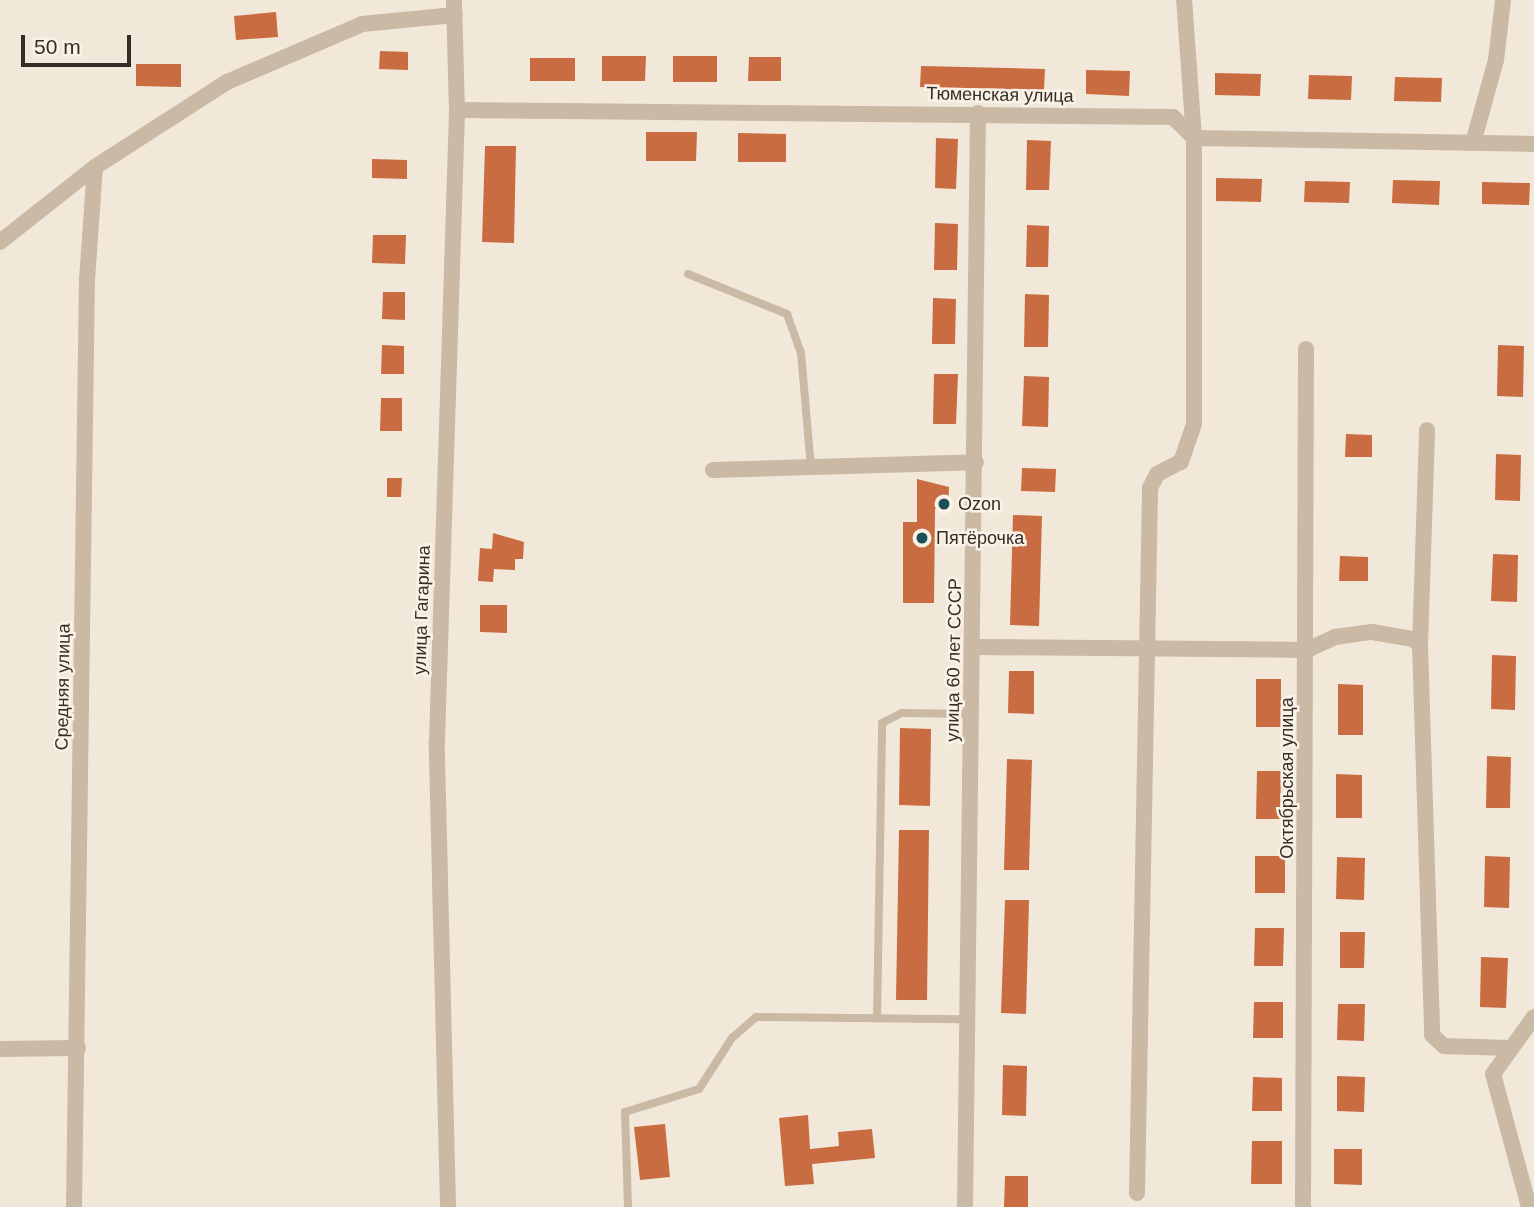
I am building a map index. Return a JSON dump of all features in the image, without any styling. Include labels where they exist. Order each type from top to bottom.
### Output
[{"type":"street","points":[[1137,1193],[1144,649],[1150,488],[1157,474],[1181,462],[1194,424],[1194,138],[1184,0]]},
{"type":"street","points":[[1473,143],[1496,60],[1503,0]]},
{"type":"street","points":[[0,242],[95,167],[227,82],[292,50],[362,24],[454,7]]},
{"type":"street","name":"улица Гагарина","points":[[449,1207],[437,741],[457,110],[454,7]]},
{"type":"street","name":"Тюменская улица","points":[[457,110],[1173,117],[1194,138]]},
{"type":"street","name":"улица 60 лет СССР","points":[[965,1207],[963,1019],[975,647],[978,113]]},
{"type":"street","points":[[1194,138],[1534,144]]},
{"type":"street","name":"Средняя улица","points":[[74,1207],[87,280],[95,167]]},
{"type":"street","name":"Октябрьская улица","points":[[1303,1207],[1306,349]]},
{"type":"street","points":[[1427,430],[1420,645],[1432,1035],[1444,1046],[1510,1048]]},
{"type":"street","points":[[713,470],[976,462]]},
{"type":"street","points":[[975,647],[1307,650],[1335,637],[1372,632],[1401,634],[1420,645]]},
{"type":"street","points":[[1529,1207],[1493,1088],[1495,1067],[1510,1048],[1530,1034],[1534,1017]]},
{"type":"street","points":[[0,1049],[78,1048]]},
{"type":"lane","points":[[688,274],[787,314],[801,353],[811,467]]},
{"type":"lane","points":[[877,1018],[882,723],[902,713],[973,714]]},
{"type":"lane","points":[[628,1207],[622,1127],[630,1107],[699,1089],[732,1038],[756,1017],[963,1019]]},
{"type":"building","points":[[276,12],[278,37],[236,40],[234,16]]},
{"type":"building","points":[[380,51],[408,52],[408,70],[379,69]]},
{"type":"building","points":[[602,56],[646,56],[645,81],[602,81]]},
{"type":"building","points":[[673,56],[717,56],[717,82],[673,82]]},
{"type":"building","points":[[749,57],[781,57],[781,81],[748,81]]},
{"type":"building","points":[[530,58],[575,58],[575,81],[530,81]]},
{"type":"building","points":[[136,64],[181,64],[181,87],[136,86]]},
{"type":"building","points":[[921,66],[1045,69],[1044,90],[920,87]]},
{"type":"building","points":[[1086,70],[1130,71],[1129,96],[1086,94]]},
{"type":"building","points":[[1215,73],[1261,74],[1260,96],[1215,95]]},
{"type":"building","points":[[1309,75],[1352,76],[1351,100],[1308,99]]},
{"type":"building","points":[[1395,77],[1442,78],[1441,102],[1394,101]]},
{"type":"building","points":[[646,132],[697,132],[696,161],[646,161]]},
{"type":"building","points":[[738,133],[786,134],[786,162],[738,162]]},
{"type":"building","points":[[936,138],[958,139],[956,189],[935,188]]},
{"type":"building","points":[[1027,140],[1051,141],[1049,190],[1026,190]]},
{"type":"building","points":[[485,146],[516,146],[514,243],[482,242]]},
{"type":"building","points":[[372,159],[407,160],[407,179],[372,178]]},
{"type":"building","points":[[1216,178],[1262,179],[1261,202],[1216,201]]},
{"type":"building","points":[[1393,180],[1440,181],[1439,205],[1392,203]]},
{"type":"building","points":[[1305,181],[1350,182],[1349,203],[1304,202]]},
{"type":"building","points":[[1482,182],[1530,183],[1529,205],[1482,204]]},
{"type":"building","points":[[935,223],[958,224],[957,270],[934,270]]},
{"type":"building","points":[[1027,225],[1049,226],[1048,267],[1026,267]]},
{"type":"building","points":[[373,235],[406,235],[405,264],[372,263]]},
{"type":"building","points":[[383,292],[405,292],[405,320],[382,319]]},
{"type":"building","points":[[1025,294],[1049,295],[1048,347],[1024,347]]},
{"type":"building","points":[[933,298],[956,299],[955,344],[932,344]]},
{"type":"building","points":[[382,345],[404,346],[404,374],[381,374]]},
{"type":"building","points":[[1498,345],[1524,346],[1523,397],[1497,396]]},
{"type":"building","points":[[934,374],[958,374],[956,424],[933,424]]},
{"type":"building","points":[[1024,376],[1049,377],[1048,427],[1022,426]]},
{"type":"building","points":[[381,398],[402,398],[402,431],[380,431]]},
{"type":"building","points":[[1346,434],[1372,435],[1372,457],[1345,457]]},
{"type":"building","points":[[1496,454],[1521,455],[1520,501],[1495,500]]},
{"type":"building","points":[[1022,468],[1056,469],[1055,492],[1021,491]]},
{"type":"building","points":[[387,478],[402,478],[401,497],[387,497]]},
{"type":"building","points":[[917,479],[949,487],[948,509],[935,509],[934,603],[903,603],[903,522],[917,522]]},
{"type":"building","points":[[1013,515],[1042,516],[1039,626],[1010,625]]},
{"type":"building","points":[[493,533],[524,542],[523,559],[515,559],[515,570],[494,569],[493,582],[478,581],[480,548],[492,549]]},
{"type":"building","points":[[1493,554],[1518,555],[1517,602],[1491,601]]},
{"type":"building","points":[[1340,556],[1368,557],[1368,581],[1339,581]]},
{"type":"building","points":[[480,605],[507,605],[507,633],[480,632]]},
{"type":"building","points":[[1492,655],[1516,656],[1515,710],[1491,709]]},
{"type":"building","points":[[1009,671],[1034,671],[1034,714],[1008,713]]},
{"type":"building","points":[[1256,679],[1281,679],[1281,727],[1256,727]]},
{"type":"building","points":[[1338,684],[1363,685],[1363,735],[1338,735]]},
{"type":"building","points":[[900,728],[931,729],[930,806],[899,805]]},
{"type":"building","points":[[1487,756],[1511,757],[1510,808],[1486,808]]},
{"type":"building","points":[[1007,759],[1032,760],[1029,870],[1004,870]]},
{"type":"building","points":[[1257,771],[1281,771],[1280,819],[1256,819]]},
{"type":"building","points":[[1336,774],[1362,775],[1362,818],[1336,818]]},
{"type":"building","points":[[899,830],[929,830],[927,1000],[896,1000]]},
{"type":"building","points":[[1255,856],[1285,856],[1285,893],[1255,893]]},
{"type":"building","points":[[1485,856],[1510,857],[1509,908],[1484,907]]},
{"type":"building","points":[[1337,857],[1365,858],[1364,900],[1336,899]]},
{"type":"building","points":[[1005,900],[1029,900],[1026,1014],[1001,1013]]},
{"type":"building","points":[[1255,928],[1284,928],[1283,966],[1254,966]]},
{"type":"building","points":[[1340,932],[1365,932],[1364,968],[1340,968]]},
{"type":"building","points":[[1481,957],[1508,958],[1506,1008],[1480,1007]]},
{"type":"building","points":[[1254,1002],[1283,1002],[1283,1038],[1253,1038]]},
{"type":"building","points":[[1338,1004],[1365,1004],[1364,1041],[1337,1040]]},
{"type":"building","points":[[1003,1065],[1027,1066],[1026,1116],[1002,1115]]},
{"type":"building","points":[[1337,1076],[1365,1077],[1364,1112],[1337,1111]]},
{"type":"building","points":[[1253,1077],[1282,1078],[1282,1111],[1252,1111]]},
{"type":"building","points":[[808,1115],[810,1149],[839,1146],[838,1132],[872,1129],[875,1158],[812,1164],[814,1184],[785,1186],[779,1118]]},
{"type":"building","points":[[665,1124],[670,1177],[640,1180],[634,1127]]},
{"type":"building","points":[[1252,1141],[1282,1141],[1282,1184],[1251,1184]]},
{"type":"building","points":[[1334,1149],[1362,1149],[1362,1185],[1334,1184]]},
{"type":"building","points":[[1005,1176],[1028,1176],[1028,1207],[1004,1207]]},
{"type":"place","name":"Ozon","points":[[944,504]]},
{"type":"place","name":"Пятёрочка","points":[[922,538]]}]
